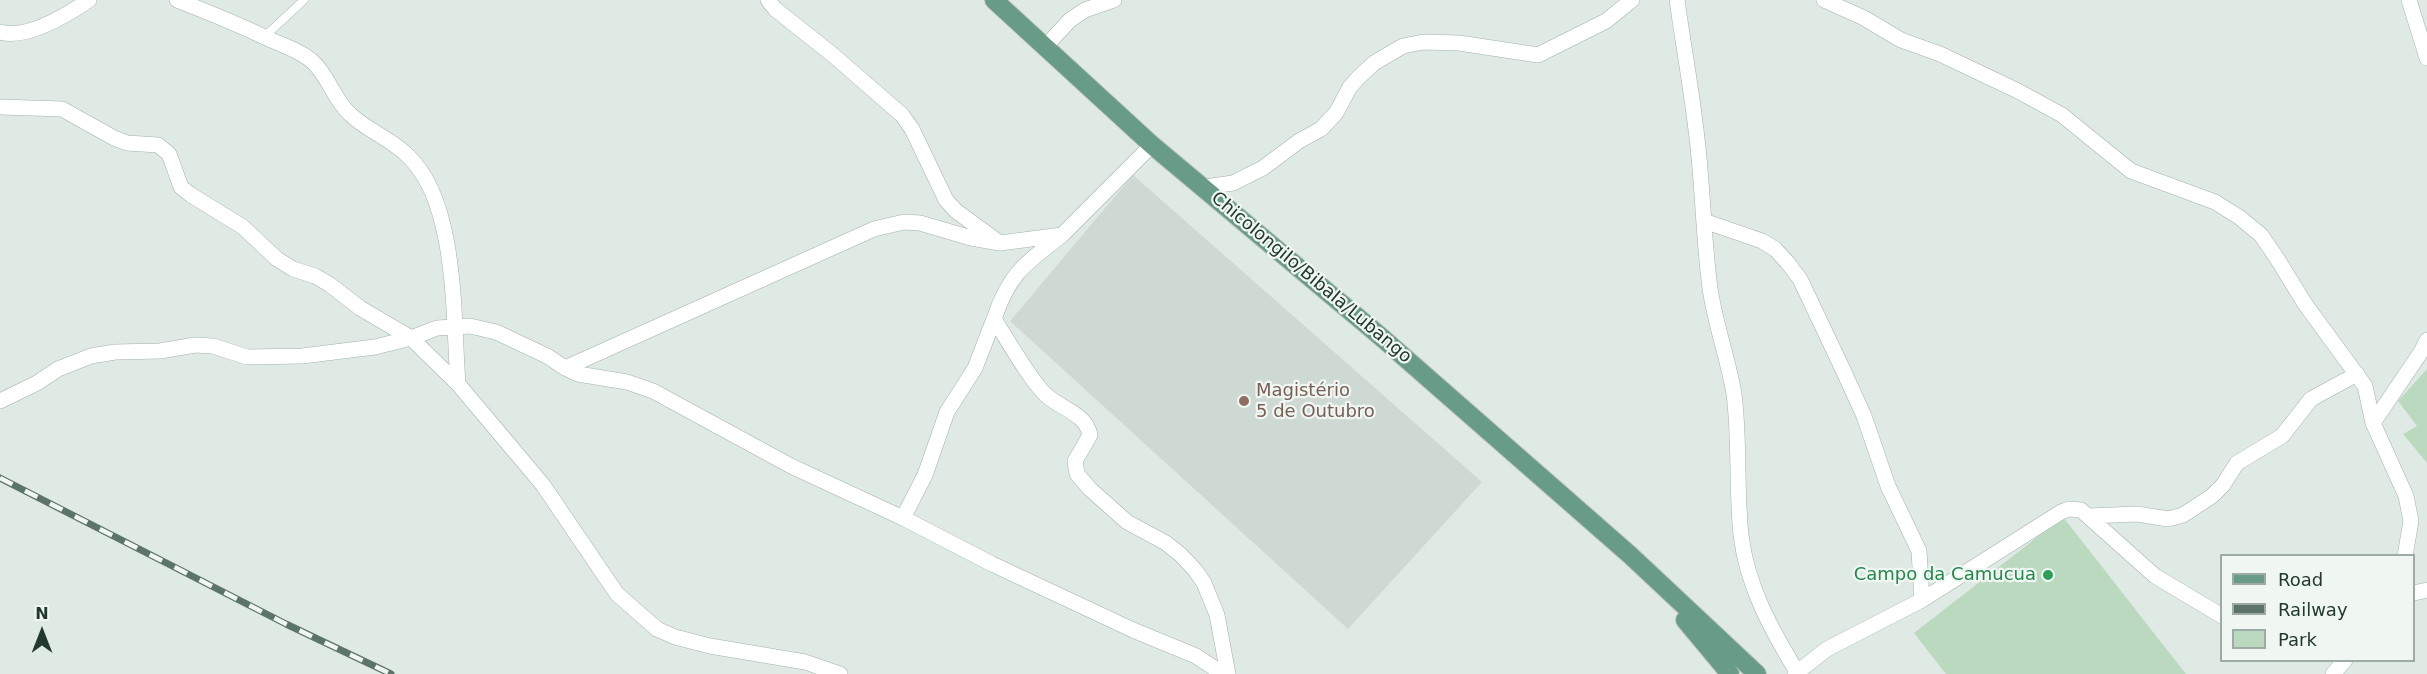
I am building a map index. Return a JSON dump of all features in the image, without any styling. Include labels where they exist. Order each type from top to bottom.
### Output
[{"type":"main road","name":"Chicolongilo/Bibala/Lubango","points":[[994,0],[1152,145],[1205,187],[1389,344],[1630,555]]},
{"type":"main road","points":[[1630,555],[1730,674]]},
{"type":"main road","points":[[1630,555],[1756,674]]},
{"type":"street","points":[[0,32],[16,35],[25,32],[69,13],[89,0]]},
{"type":"street","points":[[768,0],[775,9],[833,55],[902,115],[912,129],[946,201],[1000,243]]},
{"type":"street","points":[[1046,46],[1070,20],[1085,10],[1113,0]]},
{"type":"street","points":[[1205,187],[1233,183],[1273,162],[1299,141],[1321,129],[1336,113],[1350,87],[1358,78],[1374,63],[1403,46],[1423,42],[1459,44],[1538,55],[1606,21],[1632,0]]},
{"type":"street","points":[[1677,0],[1696,131],[1710,288],[1734,397],[1741,534],[1745,561],[1756,595],[1771,629],[1796,673],[1827,649],[1922,600],[2061,512],[2075,509],[2088,516],[2134,560],[2155,576],[2220,615]]},
{"type":"street","points":[[1824,0],[1863,18],[1901,40],[1979,71],[2053,111],[2093,139],[2131,171],[2206,199],[2239,217],[2261,236],[2305,304],[2365,386],[2373,423],[2406,496],[2411,521],[2405,554]]},
{"type":"street","points":[[2409,0],[2427,58]]},
{"type":"street","points":[[182,1],[309,58],[316,65],[337,100],[352,117],[390,140],[410,157],[425,176],[434,194],[453,295],[458,384]]},
{"type":"street","points":[[0,106],[62,109],[127,143],[158,145],[169,154],[176,178],[181,187],[191,195],[243,227],[278,259],[293,269],[329,284],[360,308],[411,338],[458,384],[543,485],[617,594],[657,629],[675,637],[710,646],[805,662],[840,674]]},
{"type":"street","points":[[903,518],[924,475],[948,412],[975,368],[1002,294],[1013,276],[1062,235],[1152,145]]},
{"type":"street","points":[[1704,221],[1762,241],[1781,255],[1800,279],[1848,381],[1888,486],[1919,551],[1922,600]]},
{"type":"street","points":[[565,368],[874,229],[890,224],[920,223],[971,238],[1000,243],[1062,235]]},
{"type":"street","points":[[994,319],[1046,396],[1076,415],[1089,428],[1090,435],[1074,461],[1080,479],[1127,522],[1166,543],[1181,555],[1204,583],[1217,615],[1228,674]]},
{"type":"street","points":[[0,401],[37,383],[58,369],[99,354],[160,351],[195,345],[213,346],[247,357],[268,358],[340,353],[411,338],[437,328],[455,325],[470,326],[496,332],[547,356],[578,374],[627,382],[653,391],[791,466],[903,518],[992,564],[1133,630],[1196,656],[1223,674]]},
{"type":"street","points":[[2373,423],[2427,340]]},
{"type":"street","points":[[2088,516],[2138,514],[2168,519],[2183,515],[2212,496],[2223,485],[2237,463],[2282,436],[2311,399],[2357,374]]},
{"type":"street","points":[[2333,674],[2343,662]]},
{"type":"lane","points":[[264,37],[304,0]]},
{"type":"shaded area","name":"Magistério 5 de Outubro","points":[[1133,175],[1482,482],[1348,629],[1010,321]]},
{"type":"green space","points":[[2427,369],[2427,463],[2403,434],[2417,426],[2398,401]]},
{"type":"green space","name":"Campo da Camucua","points":[[2063,517],[2186,674],[1946,674],[1914,633]]},
{"type":"railway","points":[[0,478],[286,624],[391,674]]},
{"type":"place","name":"Magistério 5 de Outubro","points":[[1244,401]]},
{"type":"place","name":"Campo da Camucua","points":[[2048,575]]}]
